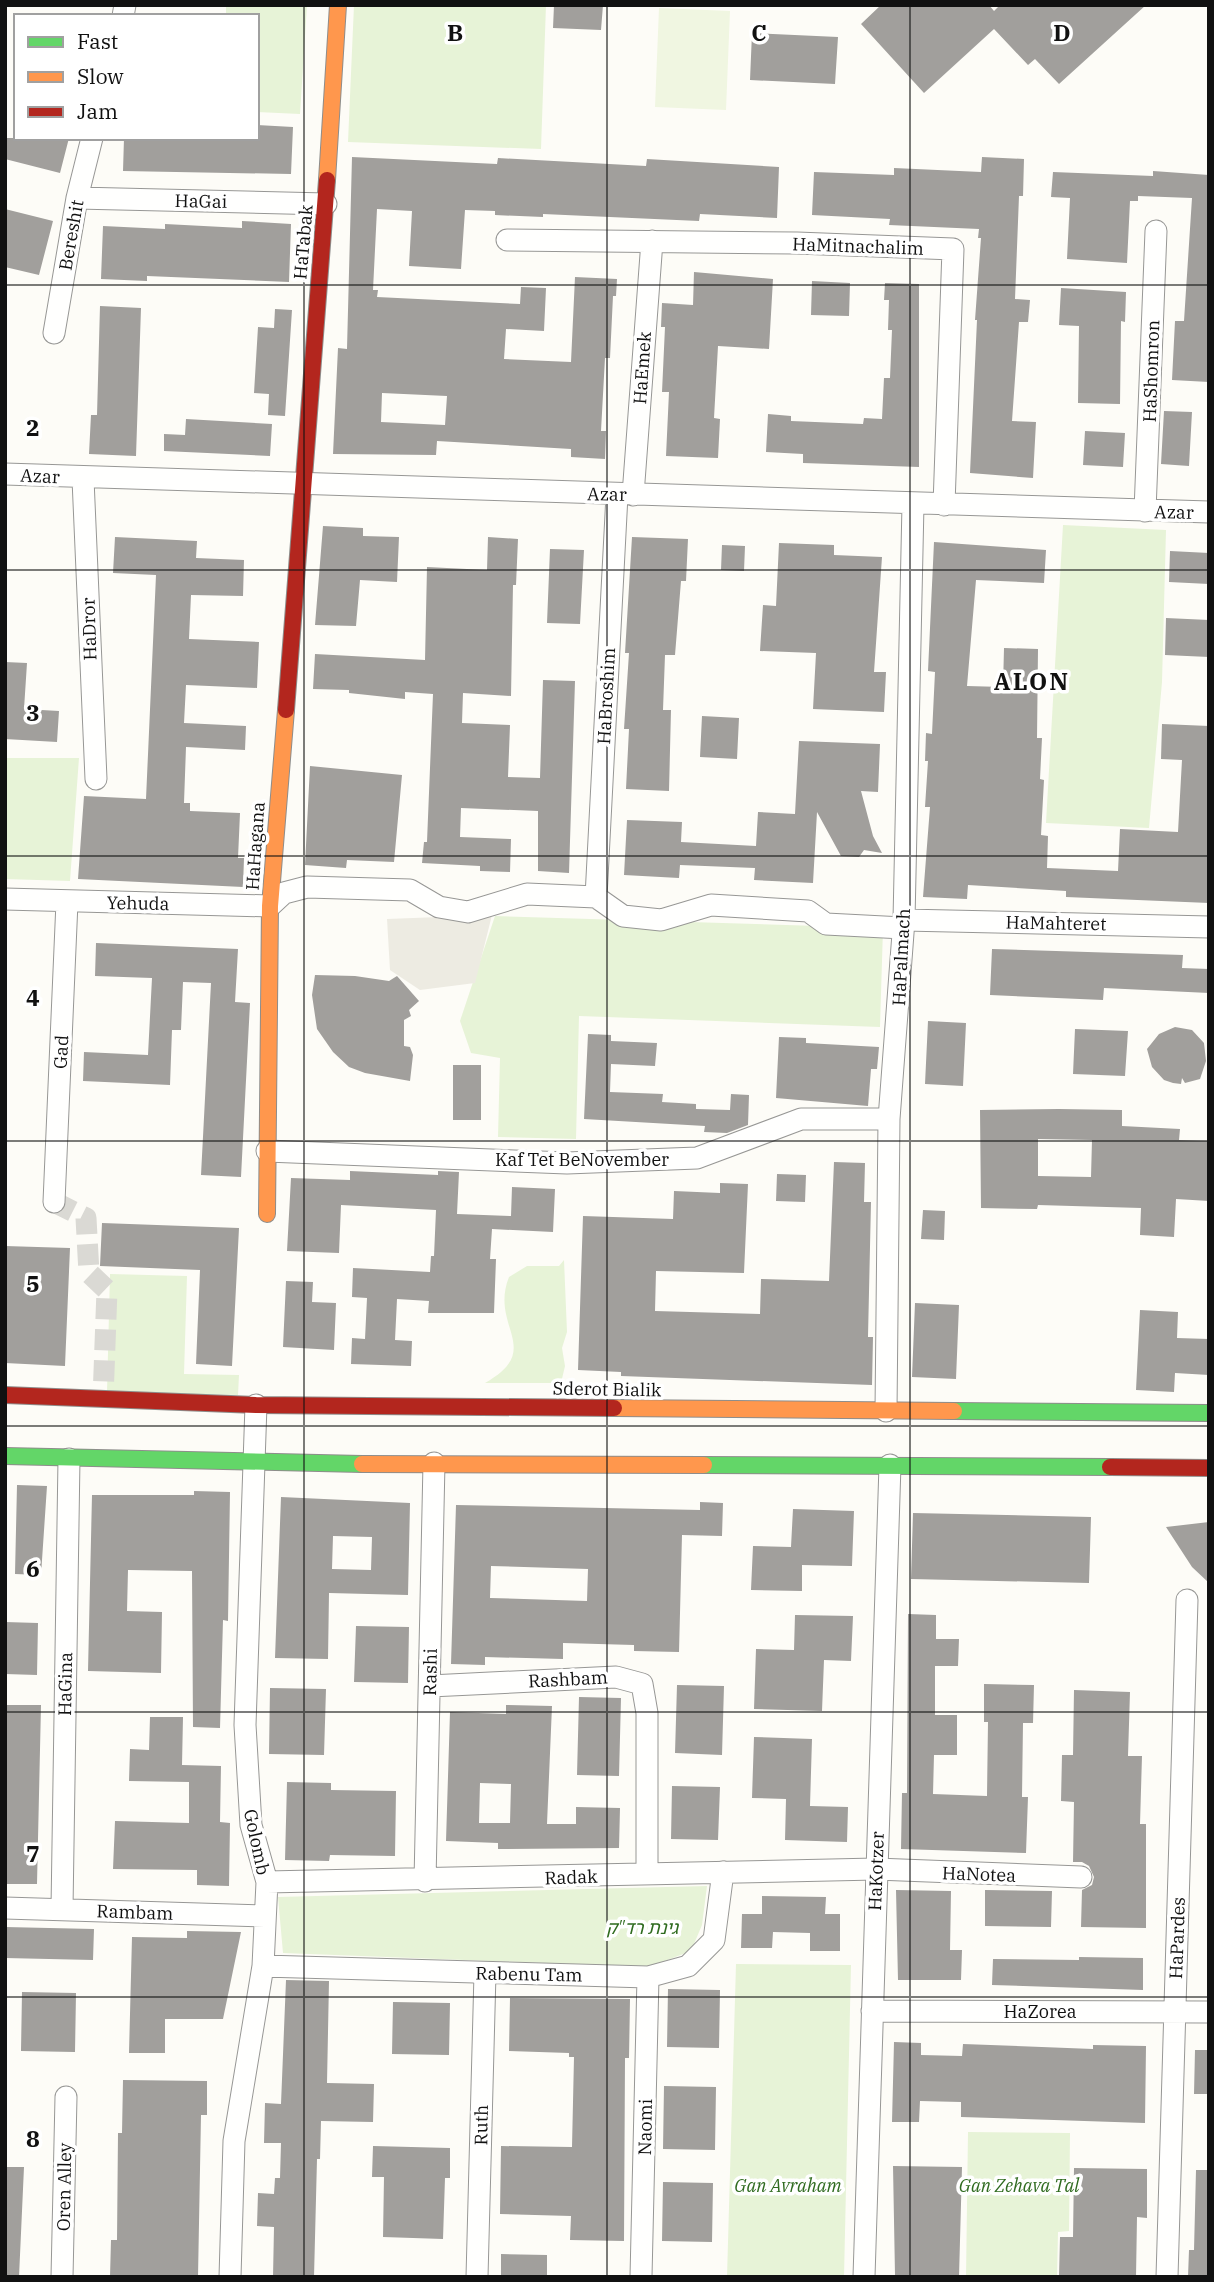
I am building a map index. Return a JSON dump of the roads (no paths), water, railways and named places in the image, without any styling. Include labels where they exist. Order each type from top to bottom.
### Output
[{"type":"street","name":"HaTabak","points":[[302,482],[326,204],[338,5]]},
{"type":"street","name":"Bereshit","points":[[54,333],[77,198],[92,140]]},
{"type":"street","name":"HaGai","points":[[77,198],[326,204]]},
{"type":"street","name":"HaShomron","points":[[1145,511],[1156,231]]},
{"type":"street","name":"HaMitnachalim","points":[[507,240],[953,249],[944,505]]},
{"type":"street","name":"HaEmek","points":[[625,495],[652,241]]},
{"type":"street","name":"Azar","points":[[5,474],[83,479],[302,482],[625,495],[1209,512]]},
{"type":"street","name":"HaDror","points":[[83,479],[96,779]]},
{"type":"street","name":"HaHagana","points":[[267,1214],[270,906],[302,482]]},
{"type":"street","name":"HaBroshim","points":[[596,897],[625,495]]},
{"type":"street","name":"HaPalmach","points":[[886,1411],[890,1119],[904,924],[913,504]]},
{"type":"street","points":[[270,906],[284,893],[307,887],[410,890],[439,907],[468,912],[527,894],[596,897]]},
{"type":"street","name":"HaMahteret","points":[[596,897],[623,916],[661,920],[711,905],[808,911],[826,924],[1209,926]]},
{"type":"street","name":"Yehuda","points":[[5,899],[270,906]]},
{"type":"street","name":"Gad","points":[[54,1202],[67,902]]},
{"type":"street","name":"Kaf Tet BeNovember","points":[[267,1151],[567,1163],[697,1158],[801,1119],[890,1119]]},
{"type":"street","name":"Sderot Bialik","points":[[5,1395],[256,1405],[1209,1413]]},
{"type":"street","name":"Golomb","points":[[230,2277],[234,2141],[263,1966],[267,1882],[251,1825],[246,1777],[245,1725],[256,1405]]},
{"type":"street","points":[[5,1456],[255,1463],[1209,1468]]},
{"type":"street","name":"HaGina","points":[[62,1909],[69,1459]]},
{"type":"street","name":"Rashi","points":[[425,1881],[434,1463]]},
{"type":"street","name":"HaKotzer","points":[[864,2277],[890,1465]]},
{"type":"street","name":"HaPardes","points":[[1167,2277],[1187,1600]]},
{"type":"street","name":"Rashbam","points":[[430,1686],[616,1677],[642,1684],[647,1713],[647,1874]]},
{"type":"street","name":"Radak","points":[[267,1882],[425,1881],[876,1869]]},
{"type":"street","name":"HaNotea","points":[[876,1869],[1081,1877]]},
{"type":"street","name":"Rabenu Tam","points":[[263,1966],[648,1977],[688,1966],[714,1940],[723,1872]]},
{"type":"street","name":"Rambam","points":[[5,1908],[265,1916]]},
{"type":"street","name":"Ruth","points":[[477,2277],[485,1973]]},
{"type":"street","name":"Naomi","points":[[641,2277],[648,1977]]},
{"type":"street","name":"HaZorea","points":[[872,2011],[1209,2012]]},
{"type":"street","name":"Oren Alley","points":[[62,2277],[66,2097]]},
{"type":"tunnel","points":[[54,1202],[86,1218],[89,1273],[107,1290],[103,1399]]},
{"type":"district","name":"ALON","points":[[1032,681]]},
{"type":"park label","name":"גינת רד\"ק","points":[[642,1927]]},
{"type":"park label","name":"Gan Avraham","points":[[788,2185]]},
{"type":"park label","name":"Gan Zehava Tal","points":[[1019,2185]]}]
